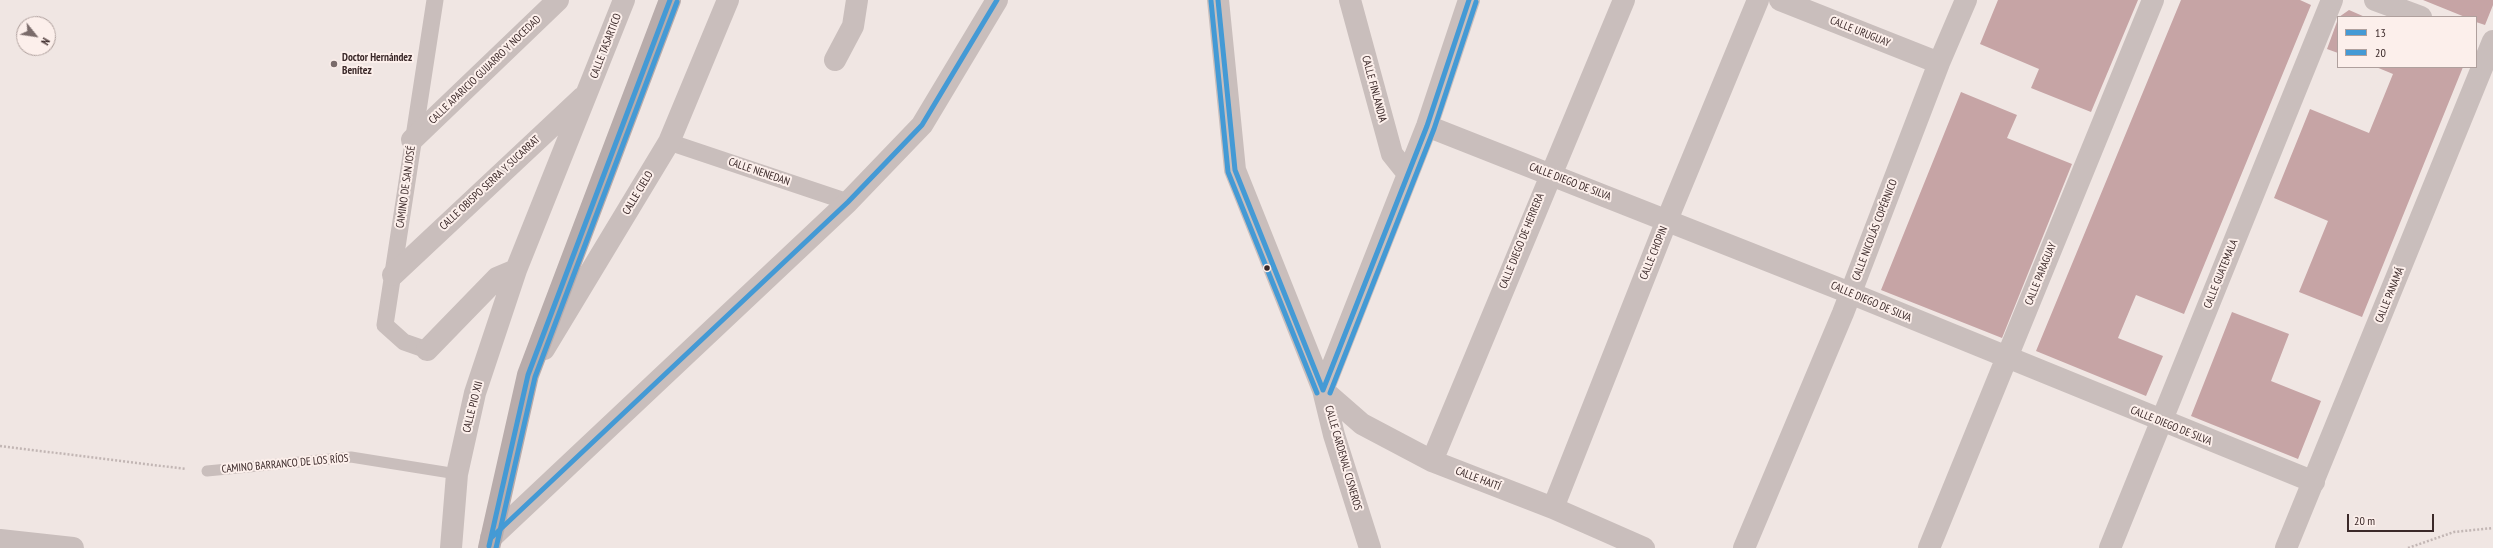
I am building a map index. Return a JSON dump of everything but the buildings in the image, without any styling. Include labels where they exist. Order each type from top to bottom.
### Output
[{"type":"main road","points":[[490,543],[528,375],[670,0]]},
{"type":"street","name":"CAMINO DE SAN JOSÉ","points":[[427,350],[404,342],[385,325],[412,140],[435,0]]},
{"type":"street","name":"CALLE APARICIO GUIJARRO Y NOCEDAD","points":[[412,140],[558,0]]},
{"type":"street","name":"CALLE TASARTICO","points":[[588,92],[624,0]]},
{"type":"street","name":"CALLE CIELO","points":[[528,375],[669,142],[728,0]]},
{"type":"street","points":[[835,60],[853,26],[857,0]]},
{"type":"street","points":[[490,543],[848,202],[922,125],[997,0]]},
{"type":"street","name":"CALLE CARDENAL CISNEROS","points":[[1218,0],[1235,170],[1323,390],[1334,435],[1370,548]]},
{"type":"street","name":"CALLE FINLANDIA","points":[[1350,0],[1392,154],[1408,174]]},
{"type":"street","name":"CALLE DIEGO DE HERRERA","points":[[1432,461],[1550,174],[1624,0]]},
{"type":"street","name":"CALLE CHOPIN","points":[[1553,508],[1667,220],[1758,0]]},
{"type":"street","name":"CALLE URUGUAY","points":[[1780,0],[1939,63]]},
{"type":"street","name":"CALLE NICOLÁS COPÉRNICO","points":[[1744,548],[1850,293],[1939,63],[1966,0]]},
{"type":"street","name":"CALLE PARAGUAY","points":[[1929,548],[2153,0]]},
{"type":"street","name":"CALLE GUATEMALA","points":[[2110,548],[2332,0]]},
{"type":"street","points":[[2375,0],[2418,16]]},
{"type":"street","points":[[1323,390],[1427,126],[1467,1]]},
{"type":"street","name":"CALLE PANAMÁ","points":[[2477,66],[2487,41]]},
{"type":"street","name":"CALLE PANAMÁ","points":[[2286,548],[2314,482],[2476,68]]},
{"type":"street","name":"CALLE PIO XII","points":[[451,548],[457,474],[475,393],[516,270],[588,92]]},
{"type":"street","name":"CALLE OBISPO SERRA Y SUCARRAT","points":[[393,275],[588,92]]},
{"type":"street","name":"CALLE DIEGO DE SILVA","points":[[1427,126],[1850,293],[2006,359],[2314,482]]},
{"type":"street","name":"CALLE NENEDAN","points":[[669,142],[848,202]]},
{"type":"street","points":[[427,350],[497,278],[516,270]]},
{"type":"street","name":"CALLE HAITÍ","points":[[1323,390],[1362,424],[1432,461],[1553,508],[1644,548]]},
{"type":"street","points":[[0,540],[73,548]]},
{"type":"lane","name":"CAMINO BARRANCO DE LOS RÍOS","points":[[207,471],[351,457],[457,474]]},
{"type":"path","points":[[0,446],[207,471]]},
{"type":"path","points":[[2408,548],[2454,532],[2493,528]]},
{"type":"transit line","name":"13","points":[[489,546],[528,375],[670,0]]},
{"type":"transit line","name":"13","points":[[491,538],[848,202],[922,125],[997,0]]},
{"type":"transit line","name":"13","points":[[1218,0],[1235,170],[1323,390]]},
{"type":"transit line","name":"13","points":[[1323,390],[1427,126],[1469,0]]},
{"type":"transit line","name":"20","points":[[1211,1],[1228,172],[1317,393]]},
{"type":"transit line","name":"20","points":[[496,548],[535,377],[677,2]]},
{"type":"transit line","name":"20","points":[[1330,393],[1434,129],[1476,2]]},
{"type":"place","name":"Doctor Hernández Benítez","points":[[334,64]]}]
